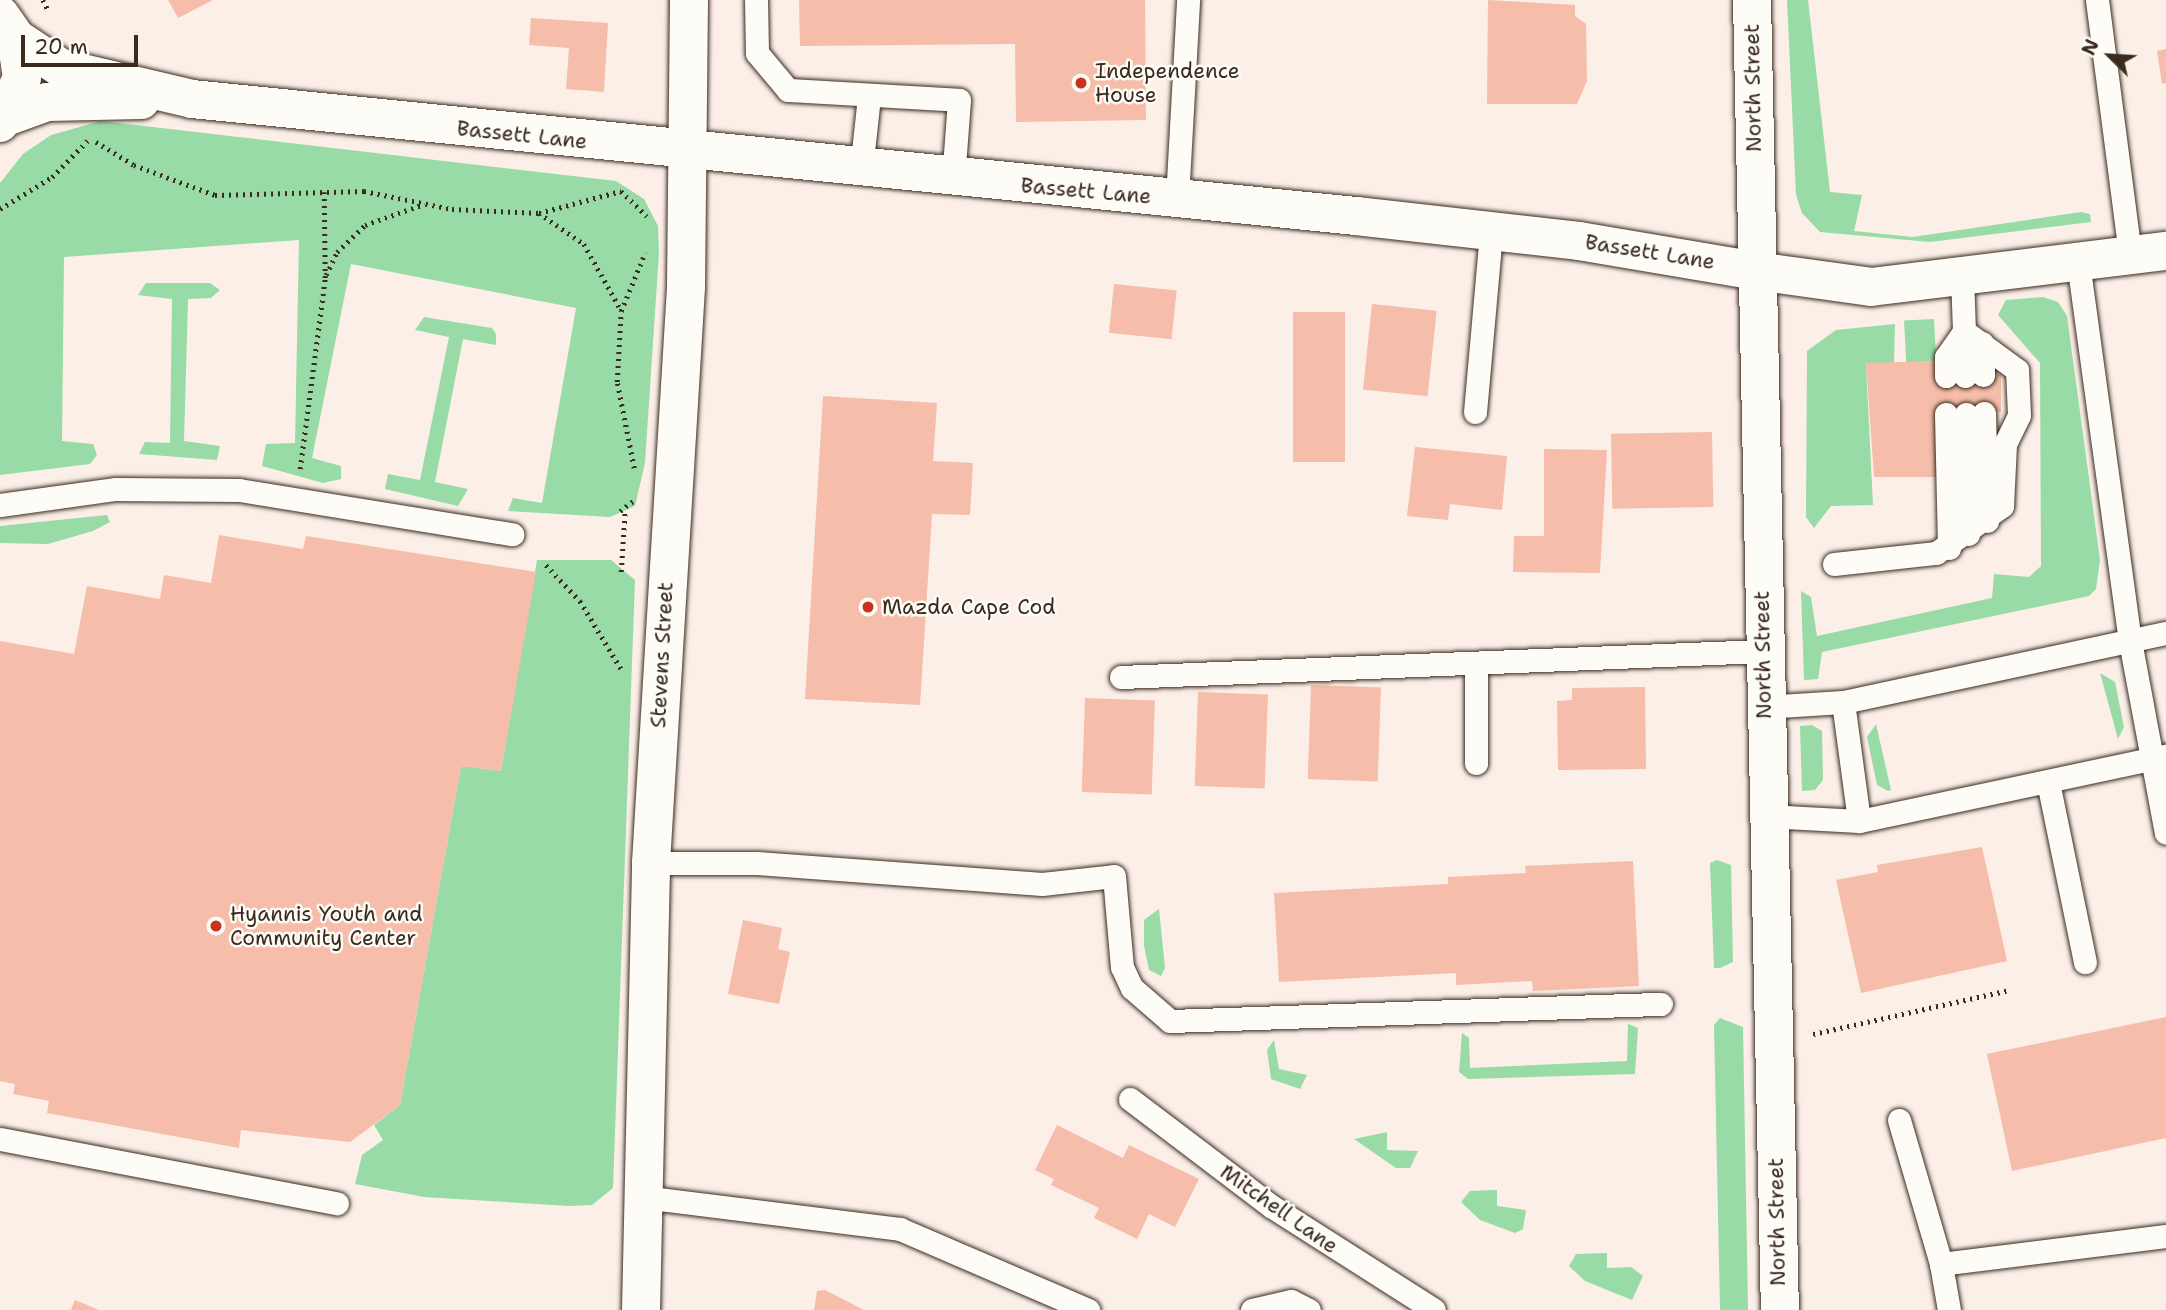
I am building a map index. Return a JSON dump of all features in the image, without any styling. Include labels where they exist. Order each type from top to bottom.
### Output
[{"type":"street","name":"Stevens Street","points":[[641,1310],[651,863],[686,287],[689,0]]},
{"type":"street","name":"North Street","points":[[1752,0],[1763,707],[1780,1310]]},
{"type":"street","name":"Bassett Lane","points":[[8,26],[61,68],[192,99],[861,170],[1491,232],[1756,271],[1839,287],[1962,277],[2148,253]]},
{"type":"street","points":[[3,120],[22,78],[8,26]]},
{"type":"street","points":[[3,120],[47,102],[192,99]]},
{"type":"lane","points":[[756,0],[757,53],[788,90],[960,100],[953,179]]},
{"type":"lane","points":[[1177,199],[1188,0]]},
{"type":"lane","points":[[2097,0],[2148,253]]},
{"type":"lane","points":[[861,170],[869,96]]},
{"type":"lane","points":[[1475,412],[1491,232]]},
{"type":"lane","points":[[2078,262],[2130,641],[2159,757],[2166,834]]},
{"type":"lane","points":[[1962,277],[1973,337],[1965,376],[1946,356],[1973,337]]},
{"type":"lane","points":[[1834,564],[1949,548],[1987,520],[2004,498],[2005,444],[2019,415],[2014,364],[1973,337]]},
{"type":"lane","points":[[1965,413],[1987,520]]},
{"type":"lane","points":[[1965,413],[1968,534]]},
{"type":"lane","points":[[1949,548],[1965,413]]},
{"type":"lane","points":[[0,505],[116,489],[239,490],[512,534]]},
{"type":"lane","points":[[1763,707],[1843,702],[2166,633]]},
{"type":"lane","points":[[1121,677],[1476,665],[1762,651]]},
{"type":"lane","points":[[1476,665],[1476,763]]},
{"type":"lane","points":[[1843,702],[1859,821]]},
{"type":"lane","points":[[1768,816],[1859,821],[2159,757]]},
{"type":"lane","points":[[2048,782],[2085,962]]},
{"type":"lane","points":[[651,863],[757,863],[1042,884],[1114,876],[1122,967],[1132,988],[1170,1020],[1661,1004]]},
{"type":"lane","name":"Mitchell Lane","points":[[1130,1099],[1271,1206],[1434,1310]]},
{"type":"lane","points":[[1899,1120],[1941,1264],[1949,1310]]},
{"type":"lane","points":[[0,1139],[337,1203]]},
{"type":"lane","points":[[643,1197],[900,1229],[1088,1310]]},
{"type":"lane","points":[[1941,1264],[2166,1236]]},
{"type":"lane","points":[[1252,1310],[1291,1301],[1309,1310]]},
{"type":"path","points":[[0,209],[52,177],[88,140],[215,195],[365,191],[425,204],[539,213],[621,191],[637,201],[650,223]]},
{"type":"path","points":[[298,478],[325,278],[324,192]]},
{"type":"path","points":[[325,278],[337,252],[365,225],[425,204]]},
{"type":"path","points":[[539,213],[584,244],[621,311]]},
{"type":"path","points":[[636,479],[616,400],[621,311],[647,247]]},
{"type":"path","points":[[621,572],[623,510],[637,488]]},
{"type":"path","points":[[547,565],[580,601],[626,677]]},
{"type":"path","points":[[1798,1038],[2006,991]]},
{"type":"green space","points":[[1787,0],[1808,0],[1830,192],[1862,195],[1854,231],[1913,237],[2081,212],[2090,214],[2091,222],[1930,242],[1820,232],[1802,213],[1796,195]]},
{"type":"green space","points":[[101,121],[616,181],[644,199],[658,226],[659,253],[645,463],[635,506],[610,517],[508,511],[513,498],[542,503],[576,308],[351,264],[312,458],[341,466],[341,479],[323,483],[262,466],[266,444],[295,443],[299,240],[64,257],[62,441],[93,444],[97,455],[90,464],[0,475],[0,183],[23,154],[51,135]]},
{"type":"green space","points":[[146,283],[210,283],[220,290],[211,298],[188,299],[184,441],[220,446],[217,460],[139,454],[145,442],[170,443],[172,299],[138,295]]},
{"type":"green space","points":[[2043,297],[2058,302],[2067,316],[2100,560],[2096,589],[2089,596],[1822,652],[1818,679],[1804,680],[1801,591],[1811,597],[1817,636],[1992,598],[1994,574],[2029,577],[2041,566],[2040,363],[1998,315],[2006,300]]},
{"type":"green space","points":[[424,317],[492,328],[496,334],[496,345],[463,339],[435,482],[468,489],[458,506],[385,489],[388,474],[420,480],[449,337],[415,330]]},
{"type":"green space","points":[[1934,319],[1936,361],[1906,363],[1904,321]]},
{"type":"green space","points":[[1895,324],[1894,363],[1866,364],[1873,505],[1831,506],[1814,528],[1806,517],[1807,351],[1836,330]]},
{"type":"green space","points":[[107,515],[110,522],[93,531],[48,544],[0,543],[0,526]]},
{"type":"green space","points":[[537,560],[611,560],[635,580],[613,1188],[592,1205],[569,1206],[424,1197],[355,1184],[362,1155],[383,1140],[374,1125],[400,1105],[461,766],[501,771]]},
{"type":"green space","points":[[2100,673],[2115,682],[2124,727],[2118,739]]},
{"type":"green space","points":[[1876,724],[1891,790],[1888,791],[1877,785],[1867,737]]},
{"type":"green space","points":[[1812,725],[1822,731],[1823,780],[1815,790],[1802,791],[1800,726]]},
{"type":"green space","points":[[1717,860],[1731,865],[1733,962],[1714,968],[1710,863]]},
{"type":"green space","points":[[1159,909],[1165,968],[1161,976],[1149,970],[1144,946],[1144,920]]},
{"type":"green space","points":[[1720,1018],[1743,1027],[1748,1310],[1720,1310],[1714,1025]]},
{"type":"green space","points":[[1628,1024],[1638,1028],[1635,1074],[1468,1079],[1459,1072],[1462,1033],[1469,1038],[1470,1068],[1627,1061]]},
{"type":"green space","points":[[1274,1040],[1279,1069],[1307,1075],[1300,1089],[1271,1079],[1267,1050]]},
{"type":"green space","points":[[1387,1132],[1387,1150],[1418,1151],[1410,1168],[1396,1168],[1354,1139]]},
{"type":"green space","points":[[1497,1190],[1497,1206],[1526,1210],[1523,1229],[1515,1233],[1480,1220],[1461,1202],[1470,1191]]},
{"type":"green space","points":[[1607,1253],[1607,1268],[1631,1267],[1643,1276],[1632,1300],[1585,1281],[1569,1266],[1576,1254]]},
{"type":"building","points":[[168,0],[213,0],[178,18]]},
{"type":"building","name":"Independence House","points":[[799,0],[1145,0],[1146,120],[1016,122],[1015,44],[800,46]]},
{"type":"building","points":[[1488,0],[1575,5],[1575,16],[1586,24],[1587,81],[1577,104],[1487,104]]},
{"type":"building","points":[[531,18],[608,23],[604,92],[566,89],[569,48],[529,45]]},
{"type":"building","points":[[2166,49],[2166,83],[2162,84],[2157,51]]},
{"type":"building","points":[[1114,284],[1177,291],[1172,339],[1109,333]]},
{"type":"building","points":[[1372,304],[1437,311],[1428,396],[1363,390]]},
{"type":"building","points":[[1293,312],[1345,312],[1345,462],[1293,462]]},
{"type":"building","points":[[1936,361],[1937,377],[2001,374],[2001,412],[1946,414],[1939,477],[1874,477],[1866,363]]},
{"type":"building","name":"Mazda Cape Cod","points":[[823,396],[937,403],[933,461],[973,463],[970,515],[932,514],[920,705],[805,699]]},
{"type":"building","points":[[1712,432],[1713,507],[1612,509],[1611,434]]},
{"type":"building","points":[[1415,447],[1507,456],[1502,510],[1450,504],[1448,520],[1407,516]]},
{"type":"building","points":[[1544,449],[1607,450],[1600,573],[1513,572],[1514,536],[1544,536]]},
{"type":"building","name":"Hyannis Youth and Community Center","points":[[219,535],[303,549],[306,536],[536,572],[501,771],[461,766],[400,1105],[350,1142],[241,1130],[239,1148],[47,1113],[49,1101],[13,1094],[15,1084],[0,1081],[0,641],[74,654],[87,586],[160,599],[164,575],[211,583]]},
{"type":"building","points":[[1311,685],[1381,687],[1378,781],[1308,779]]},
{"type":"building","points":[[1645,687],[1646,769],[1558,770],[1557,701],[1572,700],[1572,688]]},
{"type":"building","points":[[1198,692],[1268,694],[1265,788],[1195,786]]},
{"type":"building","points":[[1085,698],[1155,700],[1152,794],[1082,792]]},
{"type":"building","points":[[1982,847],[2007,961],[1861,993],[1836,880],[1878,872],[1877,865]]},
{"type":"building","points":[[1633,861],[1639,986],[1533,991],[1532,981],[1456,985],[1456,973],[1279,982],[1274,893],[1448,884],[1448,877],[1526,873],[1525,866]]},
{"type":"building","points":[[743,920],[782,928],[778,949],[790,952],[779,1004],[728,994]]},
{"type":"building","points":[[2166,1017],[2166,1138],[2012,1171],[1987,1054]]},
{"type":"building","points":[[1057,1125],[1123,1158],[1129,1145],[1199,1179],[1175,1227],[1149,1214],[1137,1239],[1094,1218],[1099,1208],[1051,1185],[1054,1179],[1035,1170]]},
{"type":"building","points":[[825,1290],[864,1310],[814,1310],[817,1291]]},
{"type":"building","points":[[75,1300],[99,1310],[71,1310]]},
{"type":"place","name":"Independence House","points":[[1081,83]]},
{"type":"place","name":"Mazda Cape Cod","points":[[868,607]]},
{"type":"place","name":"Hyannis Youth and Community Center","points":[[216,926]]}]
